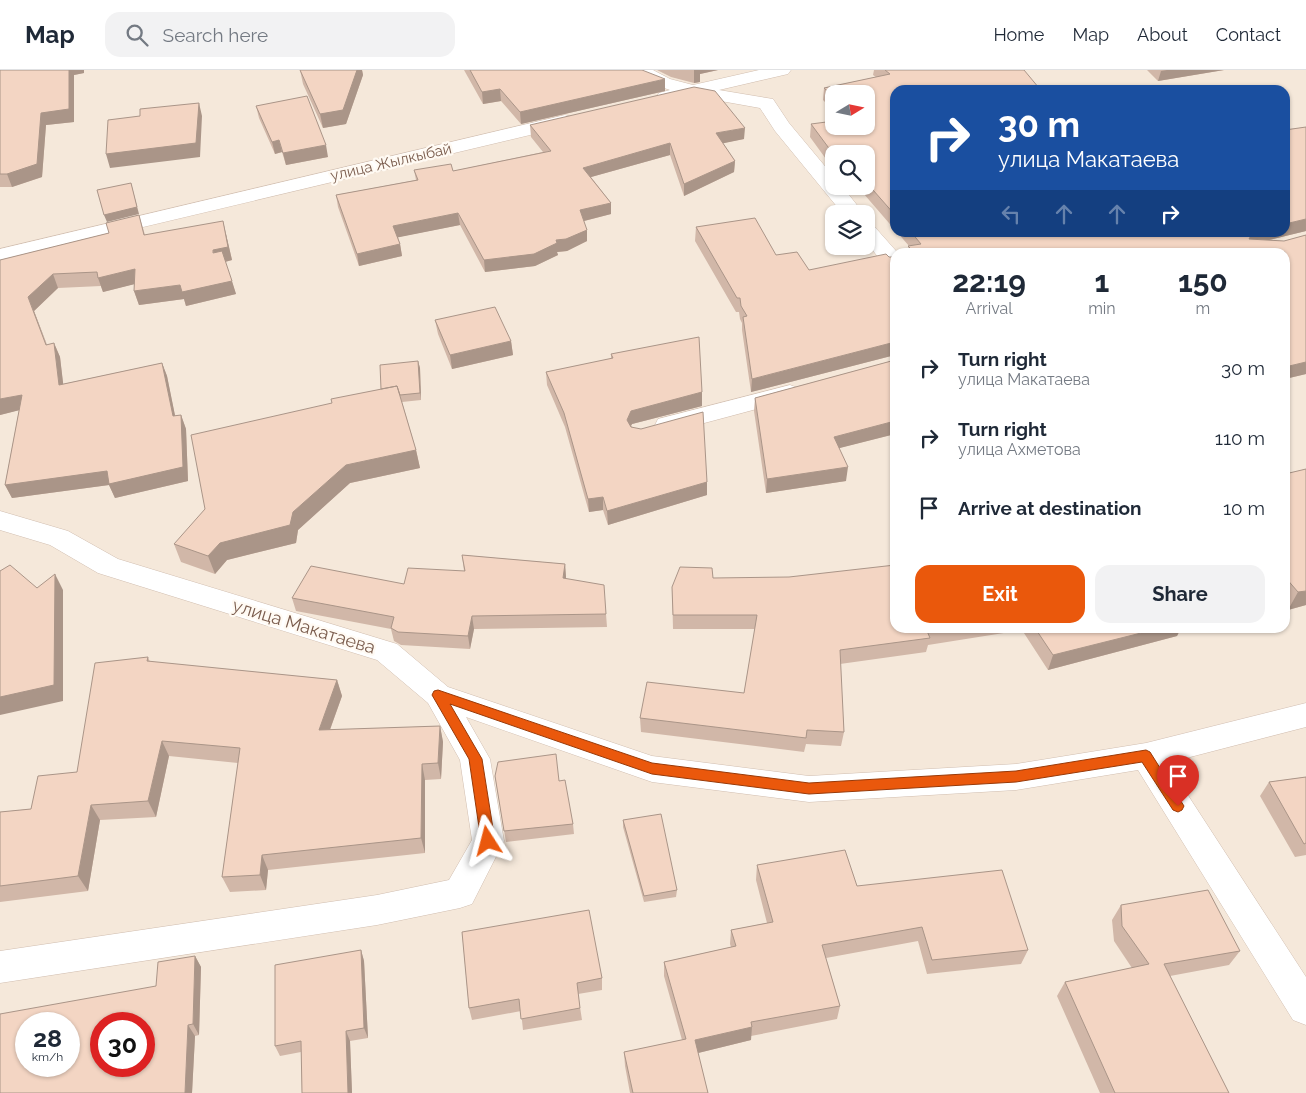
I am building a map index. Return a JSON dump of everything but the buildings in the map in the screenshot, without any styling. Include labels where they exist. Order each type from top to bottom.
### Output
[{"type":"street","points":[[642,70],[645,74],[665,85],[766,103],[782,127],[847,205]]},
{"type":"street","points":[[647,102],[782,70]]},
{"type":"street","points":[[766,103],[782,70]]},
{"type":"street","name":"улица Жылкыбай","points":[[0,255],[579,118]]},
{"type":"street","points":[[875,240],[890,257]]},
{"type":"street","points":[[650,430],[814,386]]},
{"type":"street","name":"улица Макатаева","points":[[0,520],[59,538],[108,566],[387,652],[438,695],[652,769],[809,788],[1016,777],[1146,756],[1306,715]]},
{"type":"street","points":[[0,967],[378,910],[460,893],[488,841],[475,759],[438,695]]},
{"type":"street","points":[[1146,756],[1306,1008]]},
{"type":"shaded area","points":[[0,70],[1306,70],[1306,1093],[0,1093]]},
{"type":"route","points":[[488,841],[475,759],[438,695],[652,769],[809,788],[1016,777],[1146,756],[1178,806]]}]
